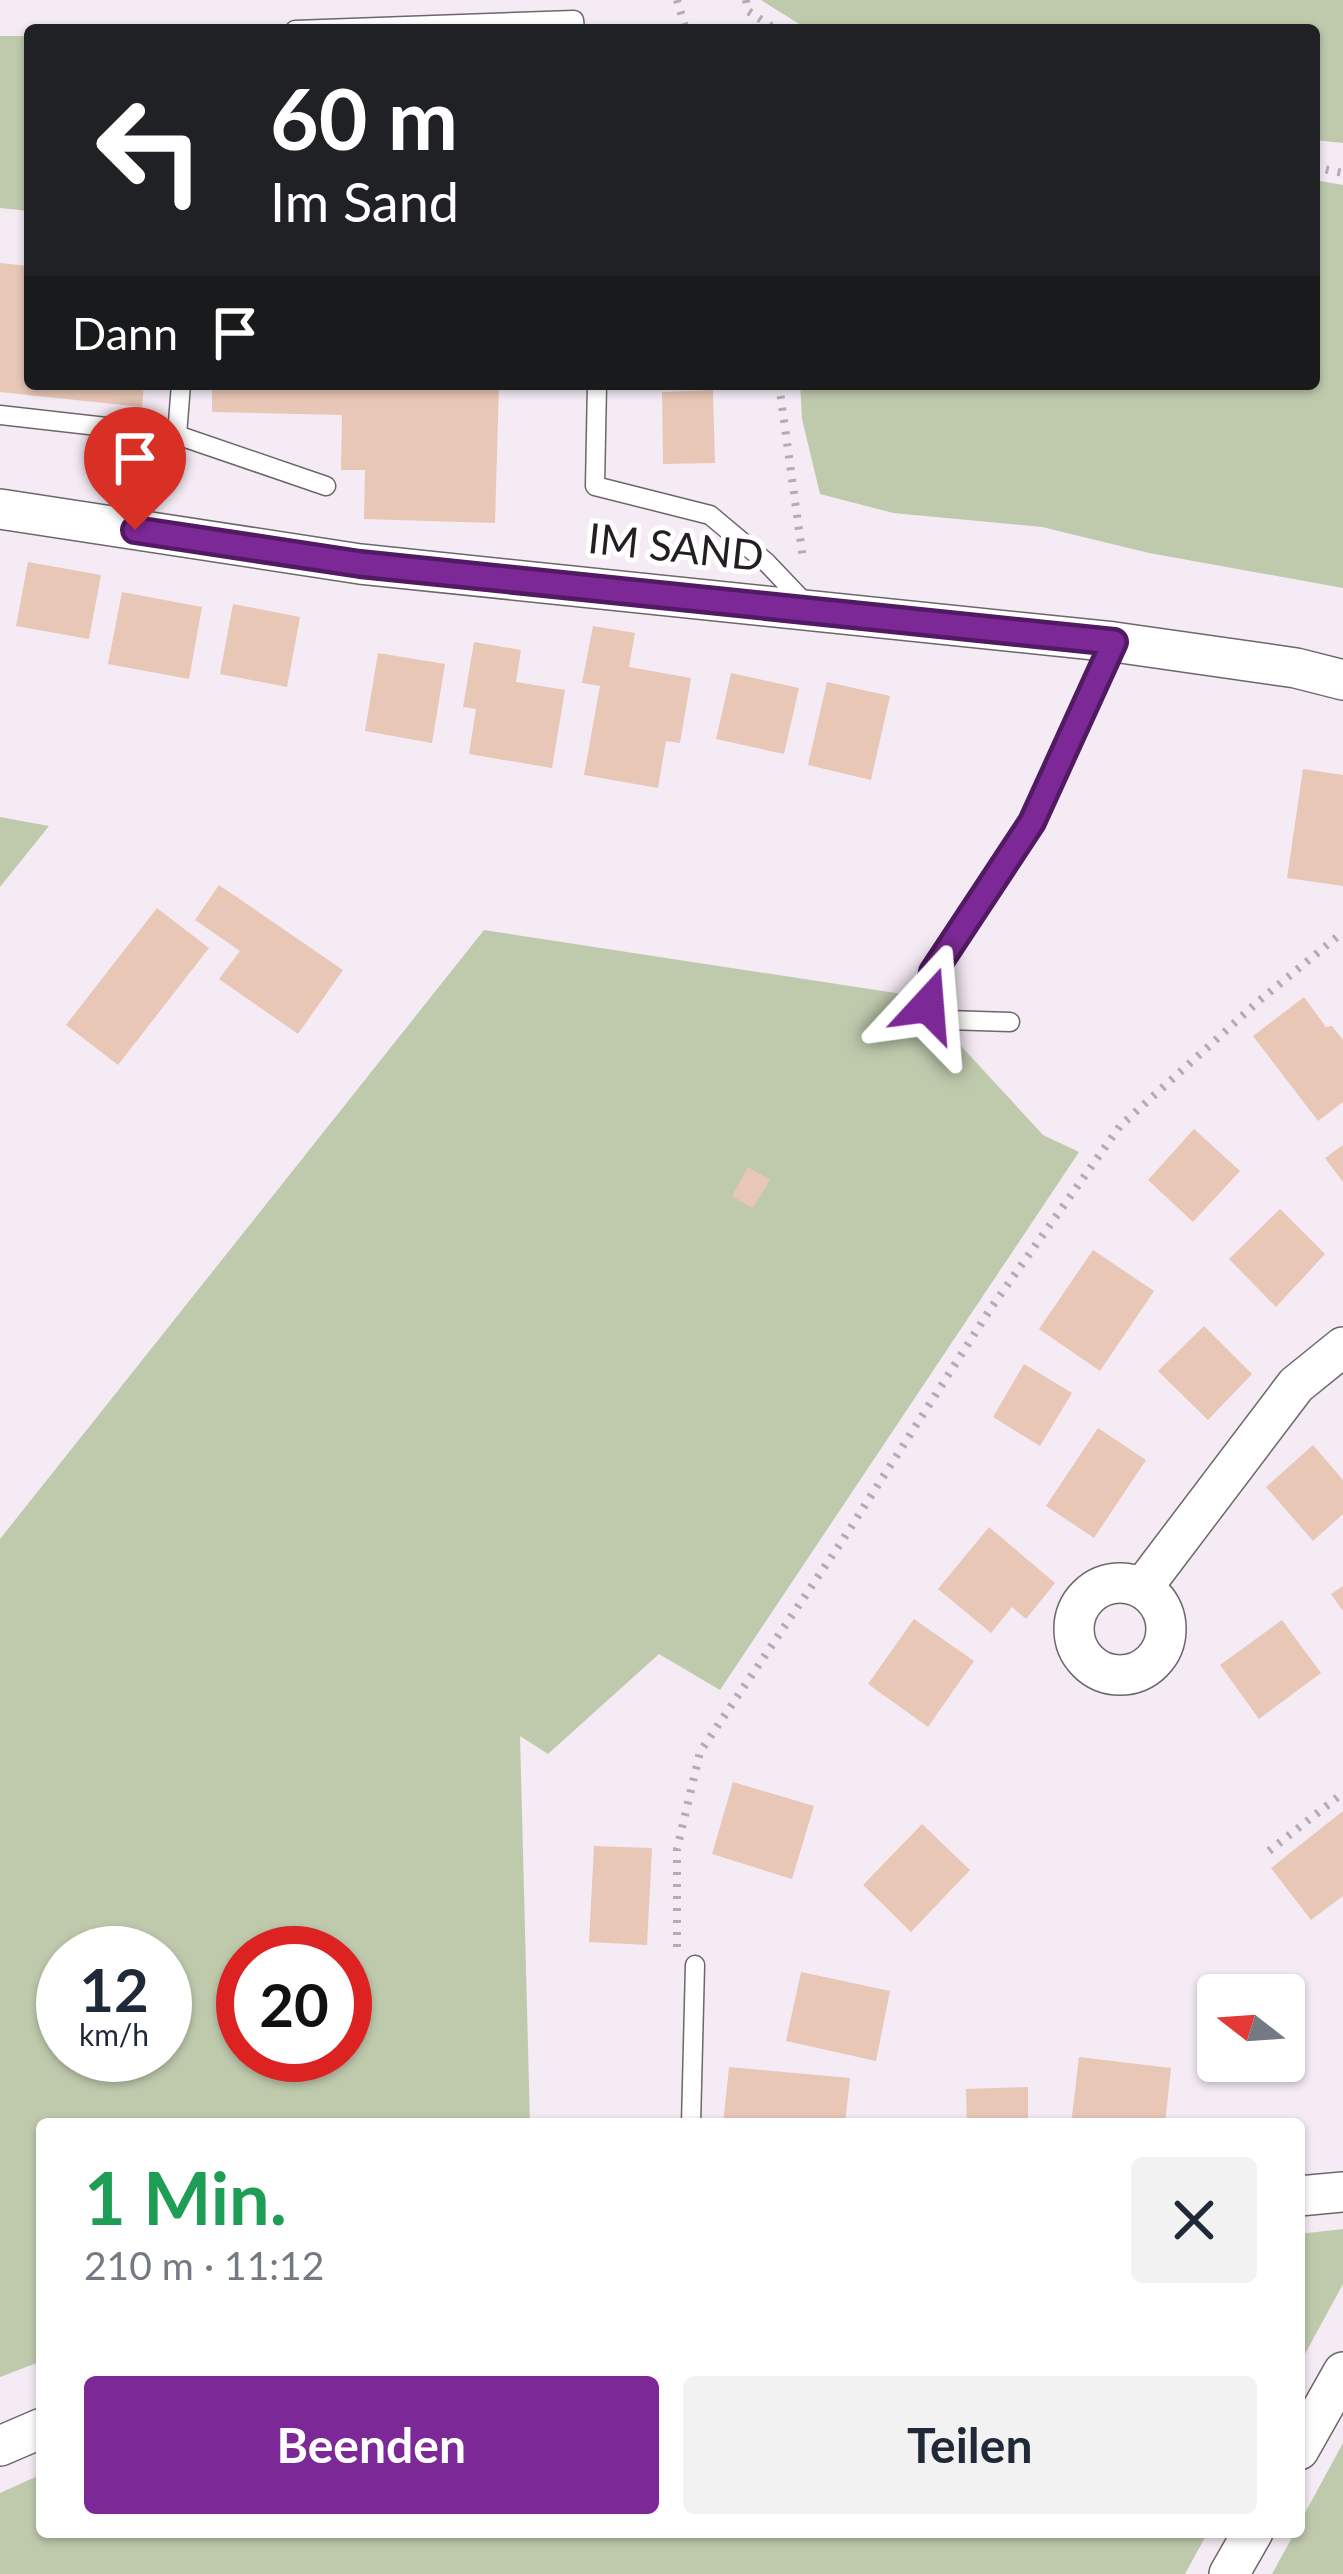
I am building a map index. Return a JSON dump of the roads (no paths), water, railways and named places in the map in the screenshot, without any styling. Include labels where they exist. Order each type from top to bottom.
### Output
[{"type":"street","name":"IM SAND","points":[[0,509],[360,564],[1114,642],[1295,668],[1343,680]]},
{"type":"street","points":[[1143,1587],[1296,1385],[1343,1347]]},
{"type":"street","points":[[1305,2195],[1343,2192]]},
{"type":"street","points":[[1305,2439],[1343,2372]]},
{"type":"street","points":[[0,2446],[36,2431]]},
{"type":"street","points":[[1229,2574],[1250,2538]]},
{"type":"lane","points":[[462,24],[574,20],[574,24]]},
{"type":"lane","points":[[177,435],[181,390]]},
{"type":"lane","points":[[597,390],[595,486],[710,515],[766,562],[810,608]]},
{"type":"lane","points":[[0,415],[177,435],[326,486]]},
{"type":"lane","points":[[1010,1022],[947,1020],[928,1005],[933,972],[1032,822],[1114,642]]},
{"type":"lane","points":[[691,2118],[695,1965]]}]
